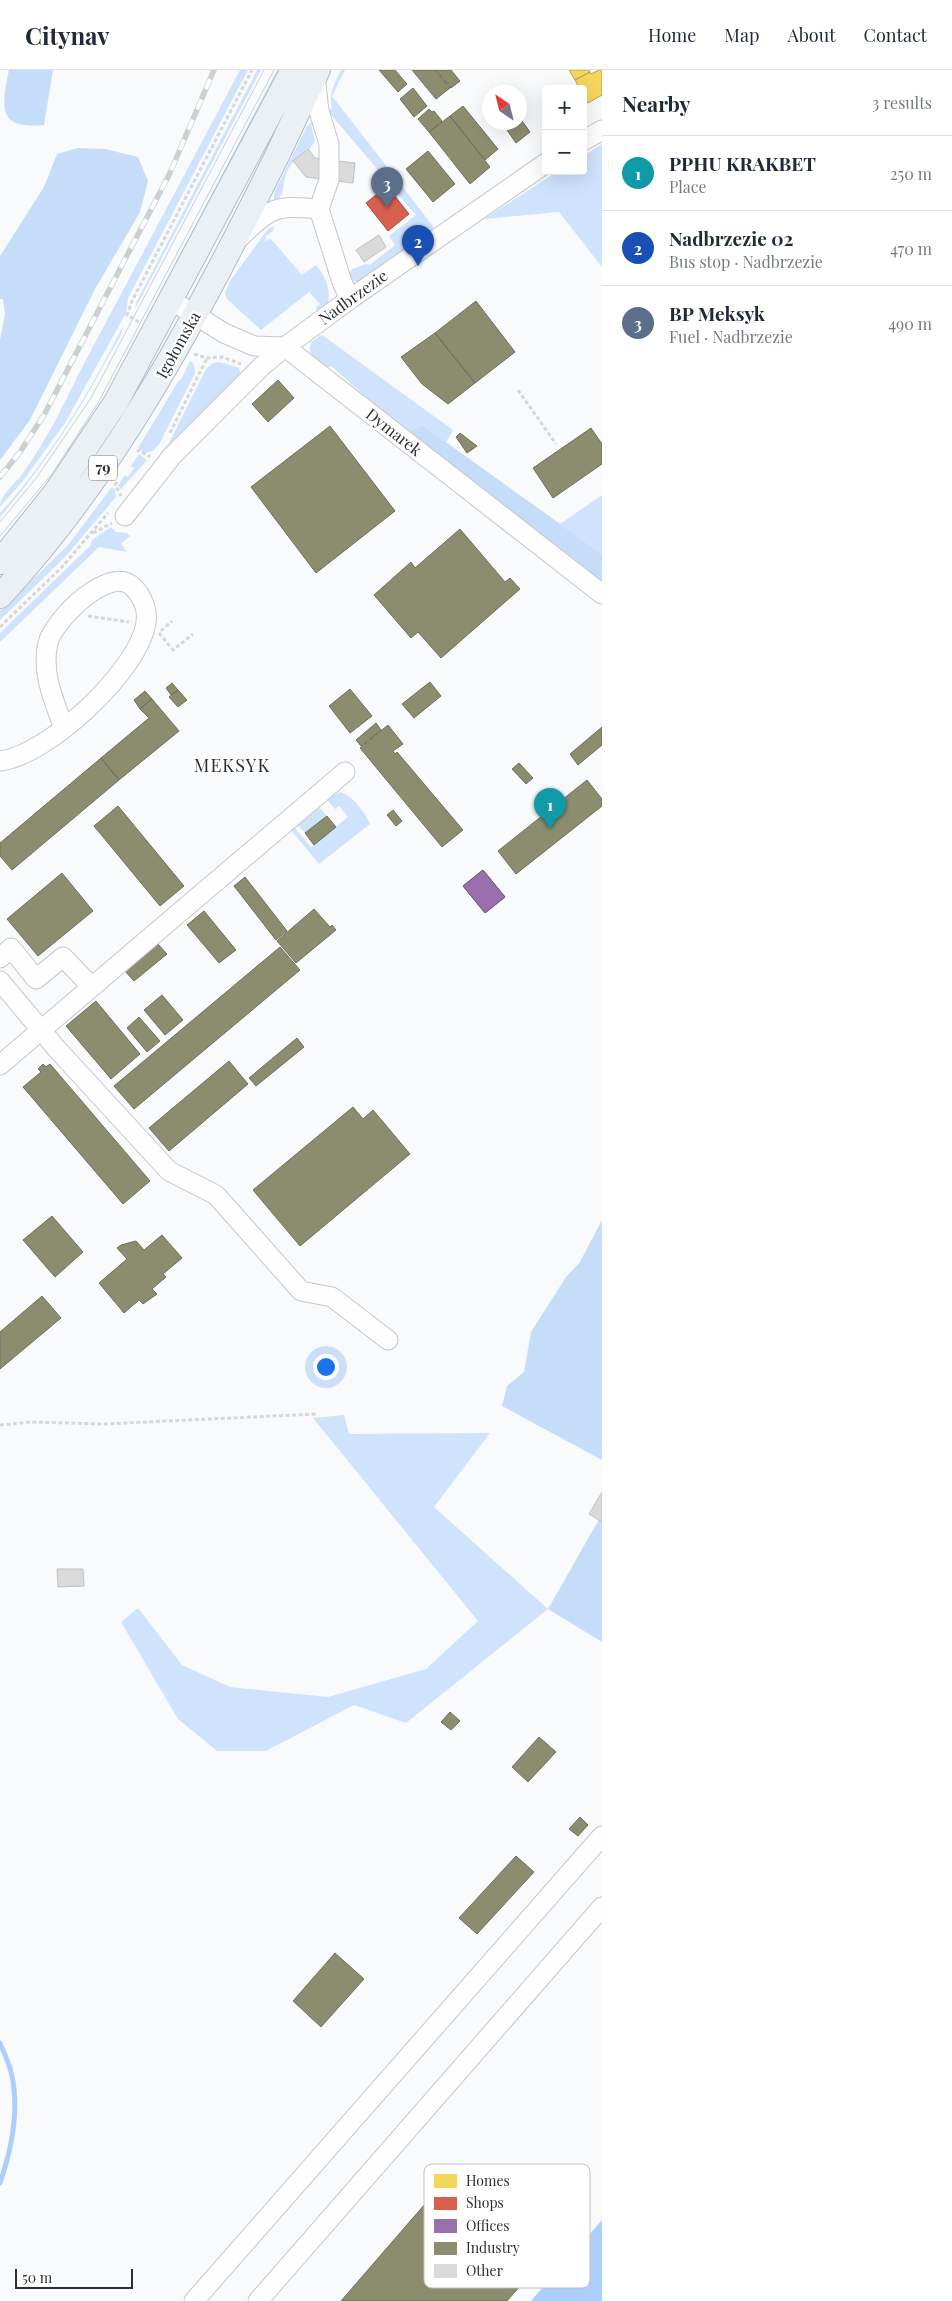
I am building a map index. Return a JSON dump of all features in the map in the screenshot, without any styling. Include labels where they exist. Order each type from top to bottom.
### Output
[{"type":"main road","name":"Igołomska","points":[[0,596],[55,532],[97,476],[156,384],[233,243],[309,72]]},
{"type":"main road","name":"Igołomska","points":[[0,562],[32,525],[82,457],[116,402],[171,300],[309,72]]},
{"type":"street","points":[[309,72],[329,144],[329,180],[320,209],[342,282],[350,299]]},
{"type":"street","points":[[587,139],[602,130]]},
{"type":"street","name":"Nadbrzezie","points":[[117,514],[262,366],[285,347],[350,299],[542,166]]},
{"type":"street","points":[[233,243],[264,216],[275,210],[288,206],[320,209]]},
{"type":"street","points":[[171,300],[224,333],[254,346],[285,347]]},
{"type":"street","name":"Dymarek","points":[[285,347],[602,594]]},
{"type":"street","points":[[0,761],[10,760],[37,747],[64,728],[93,705],[117,678],[136,647],[153,628],[144,601],[132,585],[116,581],[100,586],[78,602],[48,642],[46,664],[49,688],[64,728]]},
{"type":"street","points":[[0,1064],[345,772]]},
{"type":"street","points":[[0,958],[11,948],[36,979],[63,957],[91,986]]},
{"type":"street","points":[[0,981],[41,1030],[169,1171],[216,1195],[301,1291],[332,1297],[388,1340]]},
{"type":"street","points":[[194,2301],[602,1836]]},
{"type":"street","points":[[258,2301],[602,1907]]},
{"type":"path","points":[[131,317],[127,315],[132,301],[252,70]]},
{"type":"path","points":[[193,353],[207,358],[218,357],[247,364]]},
{"type":"path","points":[[169,434],[207,358]]},
{"type":"path","points":[[518,390],[556,444]]},
{"type":"path","points":[[134,457],[139,450],[152,459]]},
{"type":"path","points":[[146,466],[157,452]]},
{"type":"path","points":[[120,478],[115,485],[121,497],[124,494]]},
{"type":"path","points":[[90,534],[117,514]]},
{"type":"path","points":[[0,627],[62,567],[90,534],[117,514]]},
{"type":"path","points":[[68,613],[153,628],[172,621]]},
{"type":"path","points":[[153,628],[173,650],[194,634]]},
{"type":"path","points":[[0,1425],[31,1422],[104,1424],[316,1414]]},
{"type":"shaded area","points":[[9,70],[53,70],[44,125],[29,126],[19,124],[11,120],[7,115],[4,97]]},
{"type":"shaded area","points":[[240,70],[248,70],[128,298],[126,313],[65,423],[22,482],[0,507],[5,494],[23,473],[53,425]]},
{"type":"shaded area","points":[[257,70],[261,70],[135,309],[136,303]]},
{"type":"shaded area","points":[[277,70],[280,70],[149,320],[146,319]]},
{"type":"shaded area","points":[[341,70],[345,70],[332,96],[436,230],[432,232],[429,228],[406,244],[409,249],[359,282],[351,280],[349,274],[352,269],[366,264],[370,265],[395,245],[389,236],[416,215],[328,111],[332,108],[331,98],[334,84]]},
{"type":"shaded area","points":[[315,119],[316,121],[311,125],[315,141],[309,150],[307,149],[291,165],[285,177],[281,196],[274,204],[274,193],[307,126]]},
{"type":"shaded area","points":[[602,144],[602,267],[559,212],[484,219],[552,175],[587,175],[587,153]]},
{"type":"shaded area","points":[[77,148],[105,149],[138,157],[148,181],[140,212],[94,291],[30,420],[0,460],[0,340],[5,314],[3,299],[0,299],[0,256],[44,187],[57,154]]},
{"type":"shaded area","points":[[274,226],[273,231],[266,236],[265,241],[271,239],[302,275],[316,265],[326,283],[329,298],[328,303],[317,311],[316,307],[320,304],[309,292],[261,330],[227,299],[225,293],[230,281],[268,229]]},
{"type":"shaded area","points":[[123,326],[117,342],[84,401],[44,461],[0,517],[0,513],[36,470],[68,424],[97,376]]},
{"type":"shaded area","points":[[322,335],[453,430],[446,443],[422,425],[407,433],[331,366],[327,368],[315,361],[310,352],[311,342]]},
{"type":"shaded area","points":[[190,361],[194,364],[195,373],[160,443],[153,451],[145,453],[138,448],[179,380],[181,380]]},
{"type":"shaded area","points":[[219,362],[239,368],[242,378],[165,451],[206,369],[213,363]]},
{"type":"shaded area","points":[[422,425],[602,554],[602,585],[407,433]]},
{"type":"shaded area","points":[[139,454],[147,460],[121,489],[118,486],[125,475],[128,477],[134,468],[131,466]]},
{"type":"shaded area","points":[[112,487],[115,490],[116,497],[66,556],[0,620],[0,611],[68,545]]},
{"type":"shaded area","points":[[602,495],[602,554],[560,524]]},
{"type":"shaded area","points":[[111,527],[116,532],[127,533],[130,536],[121,544],[127,552],[99,547],[0,642],[0,633],[90,546],[92,540]]},
{"type":"shaded area","points":[[340,792],[358,805],[370,824],[319,864],[290,829],[294,827],[311,847],[348,817],[339,806],[335,809],[326,799]]},
{"type":"shaded area","points":[[318,806],[327,816],[305,833],[297,824]]},
{"type":"shaded area","points":[[602,1220],[602,1460],[502,1406],[507,1386],[524,1372],[531,1332],[566,1277],[580,1262]]},
{"type":"shaded area","points":[[344,1415],[349,1434],[490,1433],[434,1507],[548,1609],[406,1723],[354,1705],[266,1751],[217,1751],[178,1719],[121,1622],[138,1608],[182,1665],[230,1687],[328,1697],[426,1669],[478,1621],[313,1418]]},
{"type":"shaded area","points":[[602,1514],[602,1642],[548,1609]]},
{"type":"shaded area","points":[[602,2220],[602,2301],[531,2301],[542,2288],[590,2288],[590,2234]]},
{"type":"building: Homes","points":[[569,70],[589,70],[590,72],[575,80]]},
{"type":"building: Homes","points":[[602,70],[602,95],[588,103],[587,85],[578,85],[575,80],[590,72],[591,74]]},
{"type":"building: Shops","points":[[387,186],[409,214],[388,231],[366,203]]},
{"type":"building: Offices","points":[[483,870],[505,897],[485,913],[463,886]]},
{"type":"building: Offices","points":[[483,870],[505,897],[485,913],[463,886]]},
{"type":"building: Industry","points":[[379,70],[395,70],[407,84],[398,92]]},
{"type":"building: Industry","points":[[412,70],[435,70],[450,88],[436,99]]},
{"type":"building: Industry","points":[[436,70],[451,70],[460,81],[451,88]]},
{"type":"building: Industry","points":[[413,88],[427,106],[414,117],[400,99]]},
{"type":"building: Industry","points":[[463,106],[498,149],[485,160],[450,116]]},
{"type":"building: Industry","points":[[429,109],[432,112],[434,111],[442,121],[429,132],[418,119]]},
{"type":"building: Industry","points":[[450,116],[490,167],[470,184],[429,132]]},
{"type":"building: Industry","points":[[527,128],[530,132],[516,143],[507,130],[527,130]]},
{"type":"building: Industry","points":[[428,151],[455,184],[433,202],[406,169]]},
{"type":"building: Industry","points":[[476,301],[515,352],[475,383],[435,333]]},
{"type":"building: Industry","points":[[435,333],[475,383],[448,404],[422,384],[401,357]]},
{"type":"building: Industry","points":[[278,380],[294,398],[268,422],[252,404]]},
{"type":"building: Industry","points":[[330,426],[395,511],[316,573],[251,487]]},
{"type":"building: Industry","points":[[591,428],[602,444],[602,464],[553,498],[533,468]]},
{"type":"building: Industry","points":[[460,433],[477,446],[467,453],[456,437]]},
{"type":"building: Industry","points":[[460,529],[505,582],[510,578],[520,589],[441,658],[418,632],[411,638],[374,595],[411,562],[415,568]]},
{"type":"building: Industry","points":[[430,682],[441,696],[414,718],[402,704]]},
{"type":"building: Industry","points":[[172,683],[178,690],[171,695],[166,688]]},
{"type":"building: Industry","points":[[350,689],[372,716],[350,733],[329,706]]},
{"type":"building: Industry","points":[[178,690],[187,700],[178,707],[169,697]]},
{"type":"building: Industry","points":[[145,691],[152,699],[140,709],[134,700]]},
{"type":"building: Industry","points":[[152,699],[179,731],[119,780],[101,758],[149,718],[140,709]]},
{"type":"building: Industry","points":[[376,723],[381,730],[361,746],[356,740]]},
{"type":"building: Industry","points":[[388,725],[403,744],[393,751],[395,754],[397,752],[463,830],[442,847],[360,748]]},
{"type":"building: Industry","points":[[602,727],[602,745],[578,765],[570,754]]},
{"type":"building: Industry","points":[[101,758],[119,780],[12,870],[0,856],[0,843]]},
{"type":"building: Industry","points":[[519,763],[533,778],[526,784],[512,769]]},
{"type":"building: Industry","points":[[587,780],[602,799],[602,806],[516,874],[498,851]]},
{"type":"building: Industry","points":[[118,806],[184,886],[160,906],[94,826]]},
{"type":"building: Industry","points":[[393,810],[402,821],[396,826],[387,815]]},
{"type":"building: Industry","points":[[327,816],[336,827],[314,845],[305,833]]},
{"type":"building: Industry","points":[[62,873],[93,911],[38,956],[7,919]]},
{"type":"building: Industry","points":[[245,877],[287,931],[276,940],[234,886]]},
{"type":"building: Industry","points":[[314,909],[330,927],[332,925],[336,930],[296,963],[277,941]]},
{"type":"building: Industry","points":[[204,911],[236,950],[219,963],[187,925]]},
{"type":"building: Industry","points":[[157,943],[167,954],[134,981],[124,970]]},
{"type":"building: Industry","points":[[280,947],[300,970],[134,1109],[114,1086]]},
{"type":"building: Industry","points":[[162,995],[183,1020],[165,1035],[144,1010]]},
{"type":"building: Industry","points":[[96,1001],[140,1054],[111,1079],[66,1026]]},
{"type":"building: Industry","points":[[139,1017],[160,1041],[147,1052],[127,1028]]},
{"type":"building: Industry","points":[[297,1038],[304,1047],[256,1086],[249,1078]]},
{"type":"building: Industry","points":[[229,1061],[248,1084],[169,1151],[149,1128]]},
{"type":"building: Industry","points":[[43,1064],[46,1067],[50,1064],[150,1181],[123,1204],[23,1087],[41,1072],[38,1069]]},
{"type":"building: Industry","points":[[353,1107],[363,1119],[373,1110],[410,1154],[300,1246],[253,1190]]},
{"type":"building: Industry","points":[[52,1216],[83,1252],[55,1277],[23,1240]]},
{"type":"building: Industry","points":[[162,1235],[182,1258],[163,1274],[166,1277],[152,1289],[157,1294],[143,1304],[139,1300],[124,1313],[99,1283],[127,1259],[117,1248],[136,1241],[144,1250]]},
{"type":"building: Industry","points":[[42,1296],[61,1318],[0,1369],[0,1332]]},
{"type":"building: Industry","points":[[450,1712],[460,1721],[451,1730],[441,1722]]},
{"type":"building: Industry","points":[[539,1737],[556,1752],[528,1782],[512,1767]]},
{"type":"building: Industry","points":[[580,1817],[588,1825],[578,1836],[569,1829]]},
{"type":"building: Industry","points":[[516,1856],[534,1872],[477,1934],[459,1918]]},
{"type":"building: Industry","points":[[335,1953],[364,1979],[321,2027],[293,2001]]},
{"type":"building: Industry","points":[[424,2205],[424,2288],[518,2288],[507,2301],[341,2301]]},
{"type":"building: Other","points":[[308,149],[315,158],[355,163],[353,183],[306,177],[293,161]]},
{"type":"building: Other","points":[[379,235],[386,247],[364,262],[356,250]]},
{"type":"building: Other","points":[[602,1492],[602,1522],[589,1514]]},
{"type":"building: Other","points":[[57,1569],[83,1569],[84,1586],[58,1587]]},
{"type":"waterway","points":[[0,2043],[10,2069],[15,2100],[11,2142],[0,2183]]},
{"type":"tram line","points":[[0,522],[37,477],[91,398],[264,70]]},
{"type":"tram line","points":[[0,536],[52,474],[98,403],[274,70]]},
{"type":"railway","points":[[0,477],[20,452],[44,415],[169,175],[214,70]]},
{"type":"place","name":"BP Meksyk","points":[[387,208]]},
{"type":"place","name":"Nadbrzezie 02","points":[[418,266]]},
{"type":"place","name":"PPHU KRAKBET","points":[[550,829]]},
{"type":"district","name":"MEKSYK","points":[[232,766]]}]
